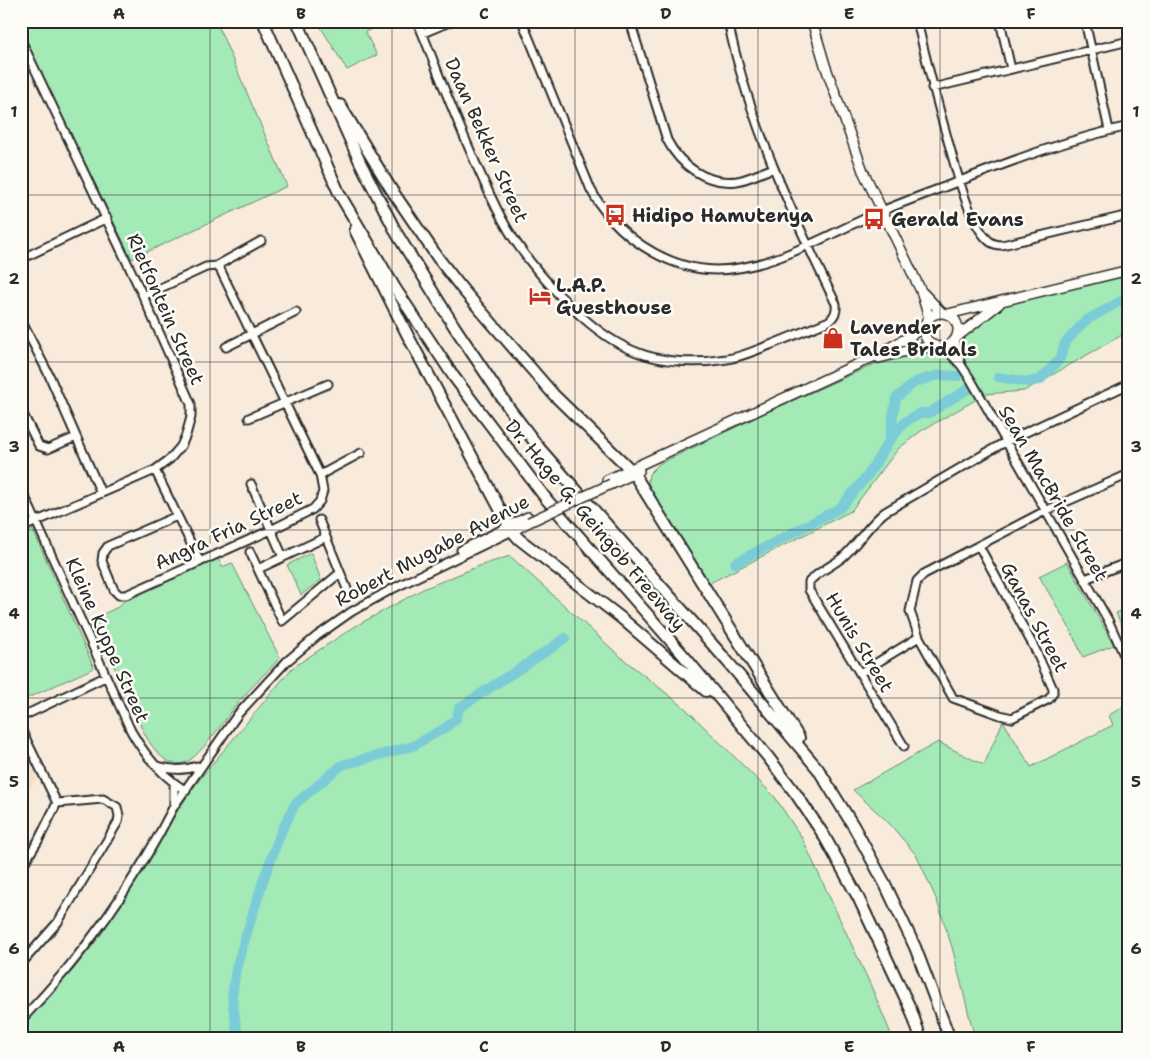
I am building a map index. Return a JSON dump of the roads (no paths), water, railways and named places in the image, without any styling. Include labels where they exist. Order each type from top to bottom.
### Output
[{"type":"highway","name":"Dr. Hage G. Geingob Freeway","points":[[263,21],[340,195],[406,304],[500,440],[547,500],[768,756],[823,834],[858,897],[910,1010],[921,1039]]},
{"type":"highway","name":"Dr. Hage G. Geingob Freeway","points":[[297,21],[360,162],[397,234],[454,326],[510,408],[540,449],[727,661],[818,769],[854,827],[915,947],[950,1039]]},
{"type":"highway","points":[[316,65],[391,189],[438,258],[554,395],[632,471],[818,769]]},
{"type":"highway","points":[[340,195],[367,257],[510,528],[519,539],[620,617],[728,709]]},
{"type":"main road","points":[[812,21],[848,133],[863,171],[921,291],[928,321],[925,334],[930,344],[940,347],[956,338],[1004,300]]},
{"type":"main road","points":[[928,321],[945,314],[978,308],[1129,270]]},
{"type":"main road","points":[[921,291],[957,323],[959,329],[956,338]]},
{"type":"main road","name":"Robert Mugabe Avenue","points":[[632,471],[873,357],[909,337],[928,321]]},
{"type":"main road","name":"Robert Mugabe Avenue","points":[[510,528],[881,357],[914,349],[940,347]]},
{"type":"street","name":"Daan Bekker Street","points":[[417,21],[485,182],[503,220],[524,253],[569,304],[602,332],[628,349],[659,359],[686,362],[727,359],[747,354],[830,321],[835,315],[836,304],[807,245]]},
{"type":"street","points":[[423,33],[452,21]]},
{"type":"street","points":[[522,21],[591,190],[603,208],[615,223],[656,254],[697,268],[715,270],[763,262],[807,245],[882,211],[1064,142],[1129,126]]},
{"type":"street","points":[[630,21],[667,140],[674,153],[683,163],[702,175],[725,181],[743,180],[774,168]]},
{"type":"street","points":[[728,21],[743,84],[774,168],[807,245]]},
{"type":"street","points":[[917,21],[932,88],[959,182],[969,208],[987,239],[995,245],[1008,244],[1129,215]]},
{"type":"street","points":[[1000,21],[1010,69]]},
{"type":"street","points":[[1085,21],[1109,130]]},
{"type":"street","name":"Rietfontein Street","points":[[21,40],[144,296],[191,404],[191,417],[186,435],[170,459],[154,470],[21,528]]},
{"type":"street","points":[[932,88],[1129,41]]},
{"type":"street","points":[[21,259],[107,218]]},
{"type":"street","points":[[144,296],[206,267],[216,266],[261,241]]},
{"type":"street","name":"Angra Fria Street","points":[[177,516],[108,546],[103,553],[102,561],[114,590],[119,595],[126,595],[271,530],[313,509],[320,501],[323,491],[320,475],[286,403],[222,272],[216,266]]},
{"type":"street","points":[[226,347],[296,312]]},
{"type":"street","points":[[21,320],[101,493]]},
{"type":"street","name":"Sean MacBride Street","points":[[956,338],[961,365],[1108,620],[1129,666]]},
{"type":"street","name":"Sean MacBride Street","points":[[940,347],[961,365]]},
{"type":"street","points":[[249,418],[328,384]]},
{"type":"street","points":[[1005,442],[1129,384]]},
{"type":"street","points":[[21,410],[38,446],[48,449],[76,437]]},
{"type":"street","name":"Hunis Street","points":[[904,746],[809,590],[809,582],[814,576],[842,558],[880,516],[1005,442]]},
{"type":"street","points":[[320,475],[361,453]]},
{"type":"street","points":[[154,470],[200,562]]},
{"type":"street","name":"Ganas Street","points":[[979,546],[1036,649],[1054,693],[1052,696],[1009,718],[953,698],[919,637],[910,611],[917,581],[924,574],[1045,511],[1129,474]]},
{"type":"street","points":[[251,484],[283,557]]},
{"type":"street","name":"Kleine Kuppe Street","points":[[21,488],[105,677],[135,739],[155,765],[184,790]]},
{"type":"street","points":[[319,520],[347,589]]},
{"type":"street","name":"Robert Mugabe Avenue","points":[[184,790],[197,766],[215,740],[251,694],[281,662],[314,634],[383,590],[510,528]]},
{"type":"street","name":"Robert Mugabe Avenue","points":[[21,1020],[72,964],[100,929],[175,804],[209,754],[238,714],[286,662],[316,636],[351,612],[510,528]]},
{"type":"street","points":[[258,569],[326,537]]},
{"type":"street","points":[[250,552],[282,621],[340,573]]},
{"type":"street","points":[[1085,580],[1129,562]]},
{"type":"street","points":[[860,672],[919,637]]},
{"type":"street","points":[[21,717],[105,677]]},
{"type":"street","points":[[21,729],[57,803]]},
{"type":"street","points":[[155,765],[179,770],[186,770],[197,766]]},
{"type":"street","points":[[174,783],[175,804]]},
{"type":"street","points":[[21,964],[58,922],[118,822],[117,807],[103,799],[57,803]]},
{"type":"street","points":[[21,868],[38,841],[57,803]]},
{"type":"waterway","points":[[998,377],[1028,382],[1040,380],[1060,359],[1065,343],[1085,321],[1126,298],[1129,299]]},
{"type":"waterway","points":[[735,563],[840,508],[868,475],[889,441],[896,398],[915,382],[939,375],[958,376]]},
{"type":"waterway","points":[[890,440],[905,422],[920,413],[929,413],[968,389]]},
{"type":"waterway","points":[[238,1039],[232,997],[236,968],[263,881],[281,832],[295,804],[342,765],[413,746],[445,728],[456,719],[459,708],[565,638]]},
{"type":"place","name":"Hidipo Hamutenya","points":[[615,215]]},
{"type":"place","name":"Gerald Evans","points":[[874,219]]},
{"type":"place","name":"L.A.P. Guesthouse","points":[[540,296]]},
{"type":"place","name":"Lavender Tales Bridals","points":[[833,338]]}]
